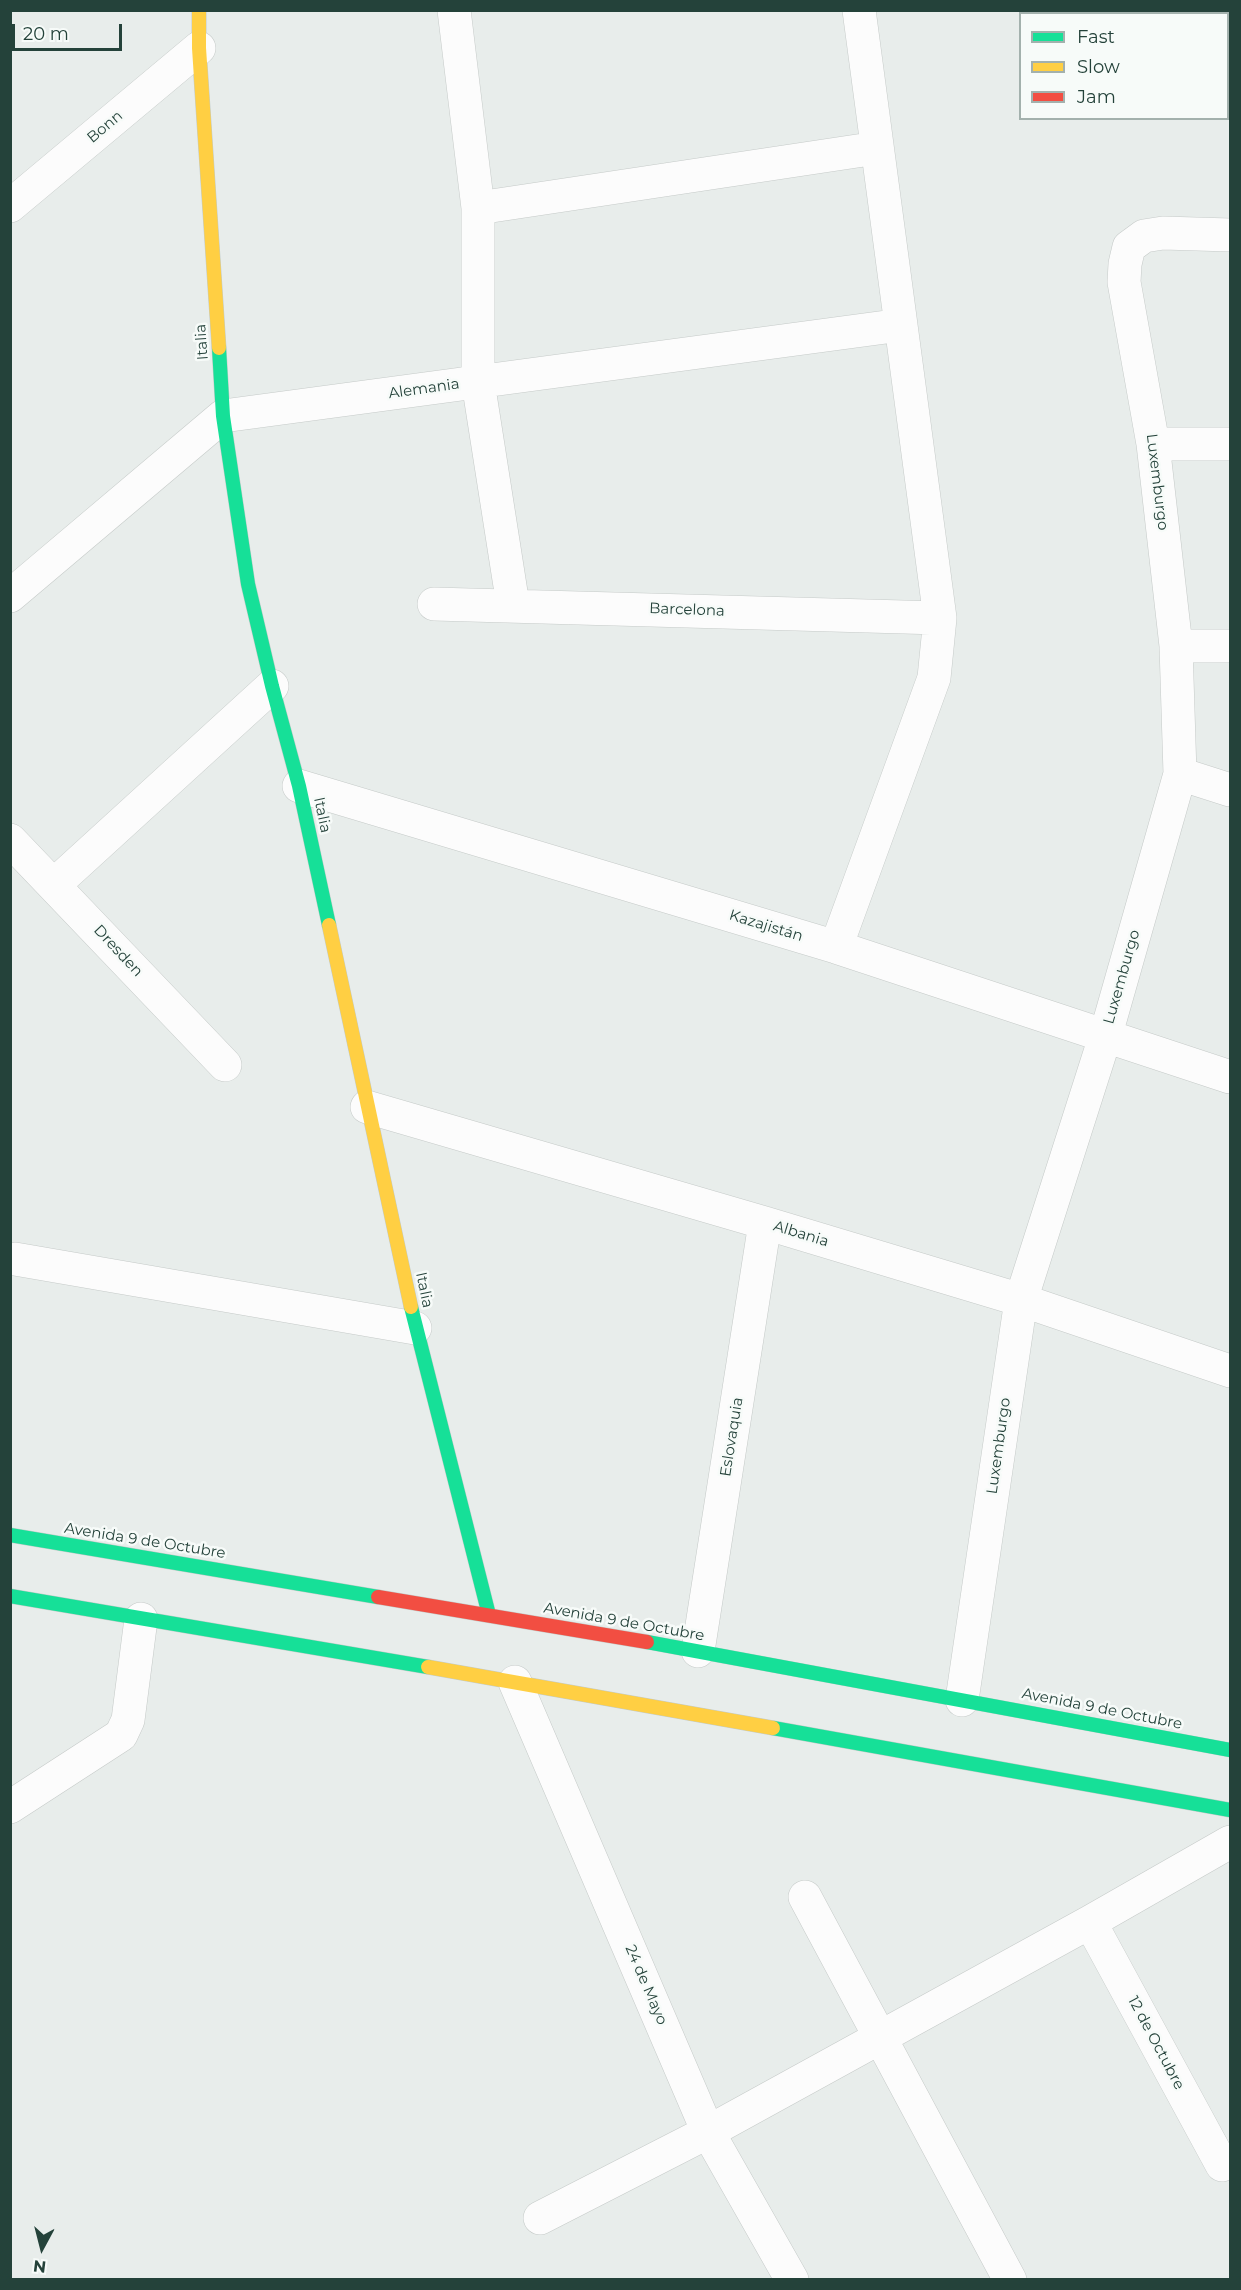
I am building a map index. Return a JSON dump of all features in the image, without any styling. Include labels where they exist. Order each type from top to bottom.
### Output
[{"type":"main road","name":"Italia","points":[[199,10],[199,48],[223,417],[248,584],[299,786],[415,1328],[489,1615]]},
{"type":"main road","name":"Avenida 9 de Octubre","points":[[10,1535],[698,1651],[1230,1749]]},
{"type":"main road","points":[[10,1596],[515,1682],[1230,1810]]},
{"type":"street","points":[[454,10],[478,208],[478,382],[513,605]]},
{"type":"street","points":[[836,948],[934,678],[940,618],[859,10]]},
{"type":"street","name":"Bonn","points":[[10,206],[199,48]]},
{"type":"street","points":[[478,208],[877,148]]},
{"type":"street","name":"Luxemburgo","points":[[962,1700],[1021,1300],[1106,1034],[1180,774],[1176,646],[1153,444],[1124,282],[1125,264],[1129,247],[1144,236],[1163,233],[1230,235]]},
{"type":"street","name":"Alemania","points":[[223,417],[901,325]]},
{"type":"street","points":[[10,596],[223,417]]},
{"type":"street","points":[[1153,444],[1230,444]]},
{"type":"street","name":"Barcelona","points":[[434,604],[940,618]]},
{"type":"street","points":[[1176,646],[1230,646]]},
{"type":"street","points":[[55,884],[272,686]]},
{"type":"street","points":[[1180,774],[1230,790]]},
{"type":"street","name":"Kazajistán","points":[[299,786],[836,948],[1106,1034],[1230,1077]]},
{"type":"street","name":"Dresden","points":[[10,840],[55,884],[225,1065]]},
{"type":"street","name":"Albania","points":[[367,1107],[1021,1300],[1230,1371]]},
{"type":"street","name":"Eslovaquia","points":[[698,1651],[765,1223]]},
{"type":"street","points":[[15,1259],[415,1328]]},
{"type":"street","points":[[10,1806],[121,1735],[128,1720],[141,1619]]},
{"type":"street","name":"24 de Mayo","points":[[515,1682],[708,2132],[792,2280]]},
{"type":"street","points":[[540,2218],[708,2132],[1090,1922],[1230,1842]]},
{"type":"street","points":[[805,1897],[1010,2280]]},
{"type":"street","name":"12 de Octubre","points":[[1090,1922],[1222,2165]]},
{"type":"traffic: fast","points":[[219,348],[223,416],[248,584],[299,786],[329,925]]},
{"type":"traffic: fast","points":[[411,1307],[489,1615]]},
{"type":"traffic: fast","points":[[10,1535],[378,1597]]},
{"type":"traffic: fast","points":[[10,1596],[428,1667]]},
{"type":"traffic: fast","points":[[647,1642],[1230,1750]]},
{"type":"traffic: fast","points":[[773,1728],[1230,1810]]},
{"type":"traffic: slow","points":[[199,10],[199,48],[219,348]]},
{"type":"traffic: slow","points":[[329,925],[411,1307]]},
{"type":"traffic: slow","points":[[428,1667],[773,1728]]},
{"type":"traffic: jam","points":[[378,1597],[647,1642]]}]
